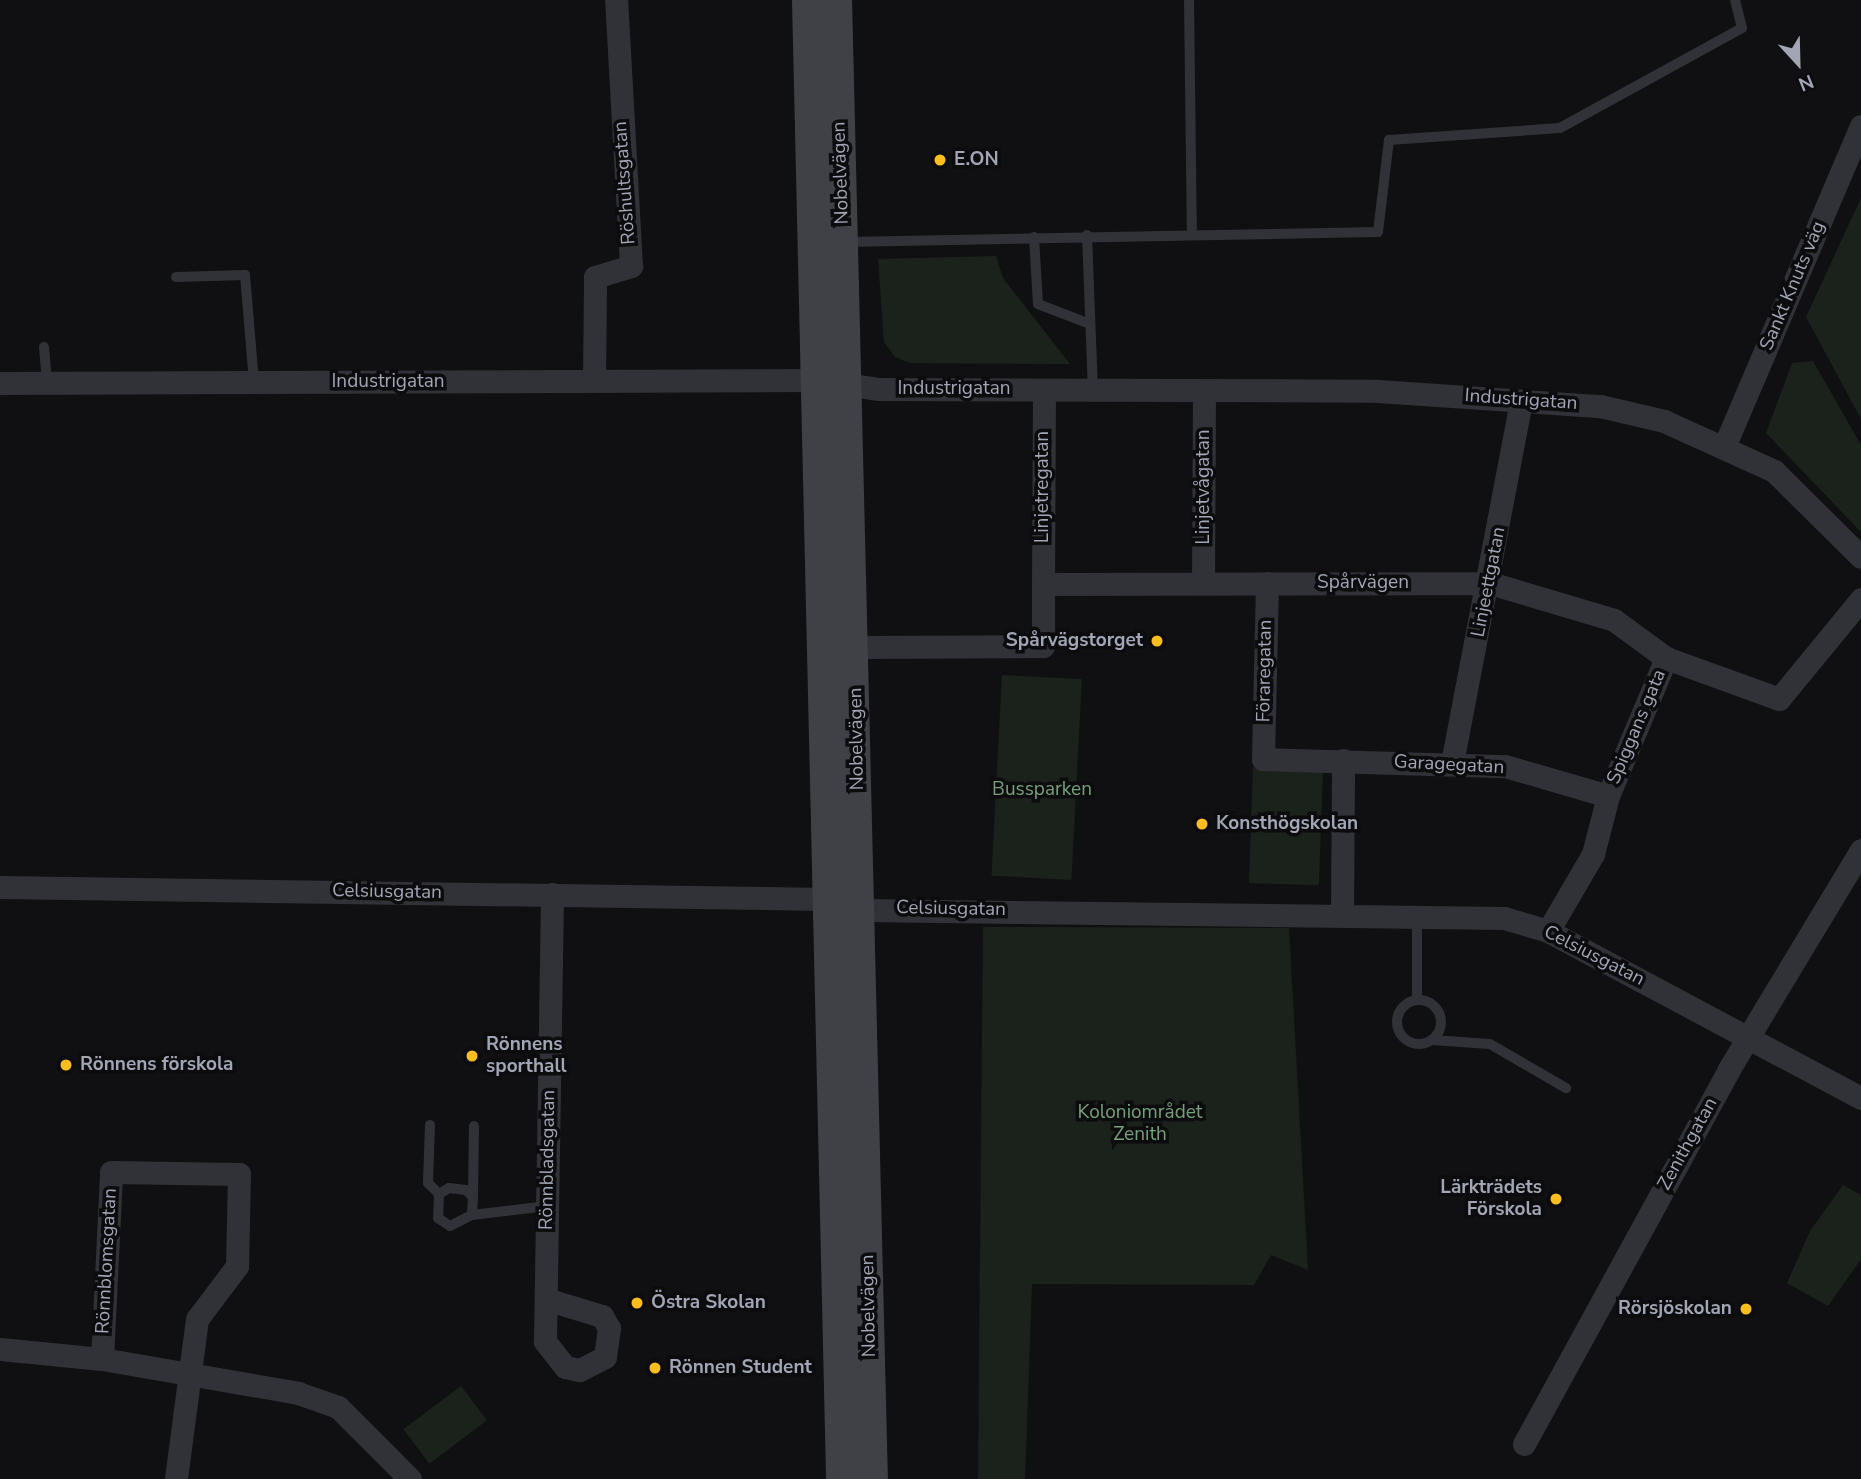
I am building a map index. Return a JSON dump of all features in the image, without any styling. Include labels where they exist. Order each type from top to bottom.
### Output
[{"type":"main road","name":"Nobelvägen","points":[[808,0],[842,1479]]},
{"type":"main road","name":"Nobelvägen","points":[[836,0],[842,242],[849,386],[872,1479]]},
{"type":"street","name":"Röshultsgatan","points":[[594,381],[595,277],[631,266],[615,0]]},
{"type":"street","name":"Sankt Knuts väg","points":[[1724,447],[1861,126]]},
{"type":"street","name":"Industrigatan","points":[[0,383],[817,380],[849,386],[1044,390],[1378,391],[1600,406],[1664,421],[1774,471],[1861,557]]},
{"type":"street","name":"Linjetregatan","points":[[1043,584],[1044,390]]},
{"type":"street","name":"Linjetvågatan","points":[[1203,583],[1204,391]]},
{"type":"street","name":"Linjeettgatan","points":[[1452,763],[1490,583],[1521,400]]},
{"type":"street","name":"Föraregatan","points":[[1264,758],[1267,583]]},
{"type":"street","name":"Spårvägen","points":[[1043,584],[1490,583],[1614,620],[1666,658],[1779,699],[1861,599]]},
{"type":"street","points":[[855,647],[1043,646],[1043,584]]},
{"type":"street","name":"Spiggans gata","points":[[1608,796],[1666,658]]},
{"type":"street","name":"Garagegatan","points":[[1264,758],[1505,766],[1608,796]]},
{"type":"street","points":[[1342,915],[1343,760]]},
{"type":"street","points":[[1548,931],[1593,855],[1608,796]]},
{"type":"street","name":"Zenithgatan","points":[[1524,1444],[1750,1039],[1859,856]]},
{"type":"street","name":"Celsiusgatan","points":[[0,887],[828,899],[860,910],[1504,918],[1548,931],[1861,1098]]},
{"type":"street","name":"Rönnbladsgatan","points":[[546,1299],[552,894]]},
{"type":"street","name":"Rönnblomsgatan","points":[[102,1359],[115,1218],[111,1172],[239,1174],[237,1266],[197,1319],[176,1479]]},
{"type":"street","name":"Rönnblomsgatan","points":[[0,1349],[102,1359],[190,1377],[298,1393],[338,1407],[410,1479]]},
{"type":"lane","points":[[1189,0],[1192,232]]},
{"type":"lane","points":[[842,242],[1192,232],[1378,232],[1389,141],[1560,128],[1742,28],[1735,0]]},
{"type":"lane","points":[[1087,235],[1093,390]]},
{"type":"lane","points":[[1034,237],[1038,304],[1090,324]]},
{"type":"lane","points":[[176,277],[245,275],[254,382]]},
{"type":"lane","points":[[44,347],[46,371]]},
{"type":"lane","points":[[1417,916],[1417,1000]]},
{"type":"lane","points":[[1417,1000],[1440,1014],[1432,1040]]},
{"type":"lane","points":[[1417,1000],[1403,1006],[1397,1027],[1411,1043],[1432,1040],[1490,1044],[1566,1088]]},
{"type":"lane","points":[[430,1125],[428,1183],[439,1194],[438,1218],[450,1226],[472,1215],[547,1206]]},
{"type":"lane","points":[[472,1215],[474,1126]]},
{"type":"lane","points":[[439,1194],[458,1187],[472,1197]]},
{"type":"green space","points":[[1861,198],[1861,419],[1806,317]]},
{"type":"green space","points":[[996,256],[1003,278],[1070,364],[910,363],[895,357],[884,342],[878,259]]},
{"type":"green space","points":[[1813,361],[1861,445],[1861,532],[1766,433],[1792,363]]},
{"type":"green space","name":"Bussparken","points":[[1002,675],[1082,679],[1071,880],[991,876]]},
{"type":"green space","points":[[1253,767],[1323,769],[1319,885],[1249,883]]},
{"type":"green space","name":"Koloniområdet Zenith","points":[[983,927],[1289,928],[1308,1270],[1271,1255],[1254,1285],[1032,1284],[1025,1479],[978,1479]]},
{"type":"green space","points":[[1843,1185],[1861,1195],[1861,1259],[1828,1306],[1787,1283],[1810,1231]]},
{"type":"green space","points":[[461,1386],[487,1420],[429,1464],[403,1429]]},
{"type":"place","name":"E.ON","points":[[940,160]]},
{"type":"place","name":"Spårvägstorget","points":[[1157,641]]},
{"type":"place","name":"Konsthögskolan","points":[[1202,824]]},
{"type":"place","name":"Rönnens sporthall","points":[[472,1056]]},
{"type":"place","name":"Rönnens förskola","points":[[66,1065]]},
{"type":"place","name":"Lärkträdets Förskola","points":[[1556,1199]]},
{"type":"place","name":"Östra Skolan","points":[[637,1303]]},
{"type":"place","name":"Rörsjöskolan","points":[[1746,1309]]},
{"type":"place","name":"Rönnen Student","points":[[655,1368]]}]
